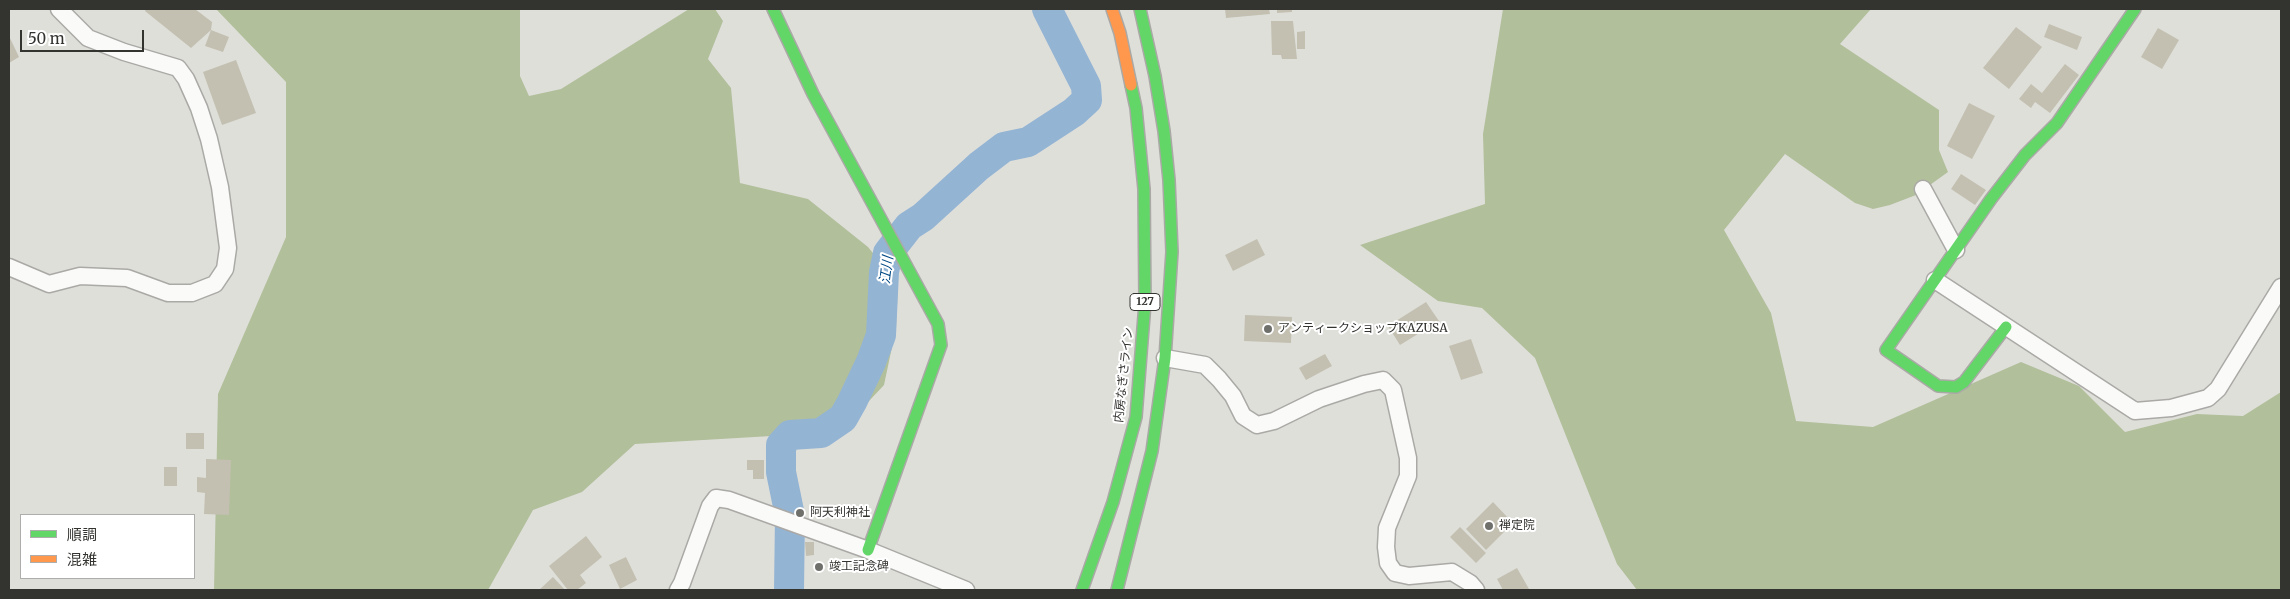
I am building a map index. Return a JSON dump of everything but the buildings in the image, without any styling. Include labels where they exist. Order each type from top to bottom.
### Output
[{"type":"main road","points":[[773,9],[813,94],[938,324],[940,345],[868,550]]},
{"type":"main road","name":"内房なぎさライン","points":[[1082,590],[1112,502],[1136,418],[1145,302],[1144,189],[1136,108],[1120,33],[1112,9]]},
{"type":"main road","points":[[1117,590],[1152,451],[1165,358],[1172,252],[1170,180],[1156,85],[1140,9]]},
{"type":"main road","points":[[2006,327],[1964,382],[1956,387],[1938,386],[1886,350],[2025,155],[2056,122],[2135,9]]},
{"type":"street","points":[[9,267],[49,284],[80,276],[127,278],[168,293],[192,293],[215,284],[225,269],[228,248],[220,187],[207,131],[186,79],[178,68],[124,52],[88,38],[59,9]]},
{"type":"street","points":[[1923,189],[1956,250]]},
{"type":"street","points":[[1935,280],[2135,411],[2171,408],[2208,398],[2218,389],[2281,287]]},
{"type":"street","points":[[1165,358],[1205,365],[1233,396],[1243,416],[1257,425],[1274,420],[1319,399],[1364,384],[1383,380],[1393,390],[1408,458],[1408,476],[1387,528],[1386,547],[1388,563],[1396,573],[1409,576],[1452,572],[1470,583],[1476,590]]},
{"type":"street","points":[[678,590],[710,506],[716,498],[729,500],[868,550],[966,590]]},
{"type":"green space","points":[[216,9],[520,9],[520,76],[529,96],[561,89],[689,9],[715,9],[723,21],[708,59],[731,88],[740,183],[808,199],[868,247],[898,284],[896,328],[884,385],[840,432],[635,444],[582,492],[533,510],[488,590],[214,590],[218,394],[286,237],[286,82]]},
{"type":"green space","points":[[1503,9],[1871,9],[1840,44],[1939,110],[1939,150],[1948,172],[1916,195],[1873,209],[1855,203],[1785,154],[1724,230],[1771,313],[1796,421],[1873,427],[2021,362],[2079,386],[2125,432],[2197,414],[2243,416],[2281,392],[2281,590],[1637,590],[1617,564],[1535,358],[1482,308],[1438,301],[1360,245],[1485,204],[1483,134]]},
{"type":"waterway","name":"江川","points":[[789,590],[790,516],[781,472],[781,445],[790,435],[821,433],[843,418],[852,402],[871,362],[881,335],[884,272],[888,253],[909,226],[923,217],[979,166],[1004,147],[1028,142],[1074,112],[1087,100],[1086,86],[1047,9]]},
{"type":"traffic: fast","points":[[773,9],[813,94],[938,324],[941,345],[868,550]]},
{"type":"traffic: fast","points":[[1117,590],[1152,451],[1165,358],[1172,252],[1169,180],[1164,131],[1155,76],[1140,9]]},
{"type":"traffic: fast","points":[[2006,327],[1964,382],[1956,387],[1938,386],[1886,350],[1991,199],[2025,155],[2057,123],[2135,9]]},
{"type":"traffic: fast","points":[[1082,590],[1113,502],[1136,417],[1145,303],[1144,189],[1136,108],[1131,85]]},
{"type":"traffic: slow","points":[[1112,9],[1120,33],[1131,85]]},
{"type":"place","name":"アンティークショップKAZUSA","points":[[1268,329]]},
{"type":"place","name":"阿天利神社","points":[[800,513]]},
{"type":"place","name":"禅定院","points":[[1489,526]]},
{"type":"place","name":"竣工記念碑","points":[[819,567]]}]
